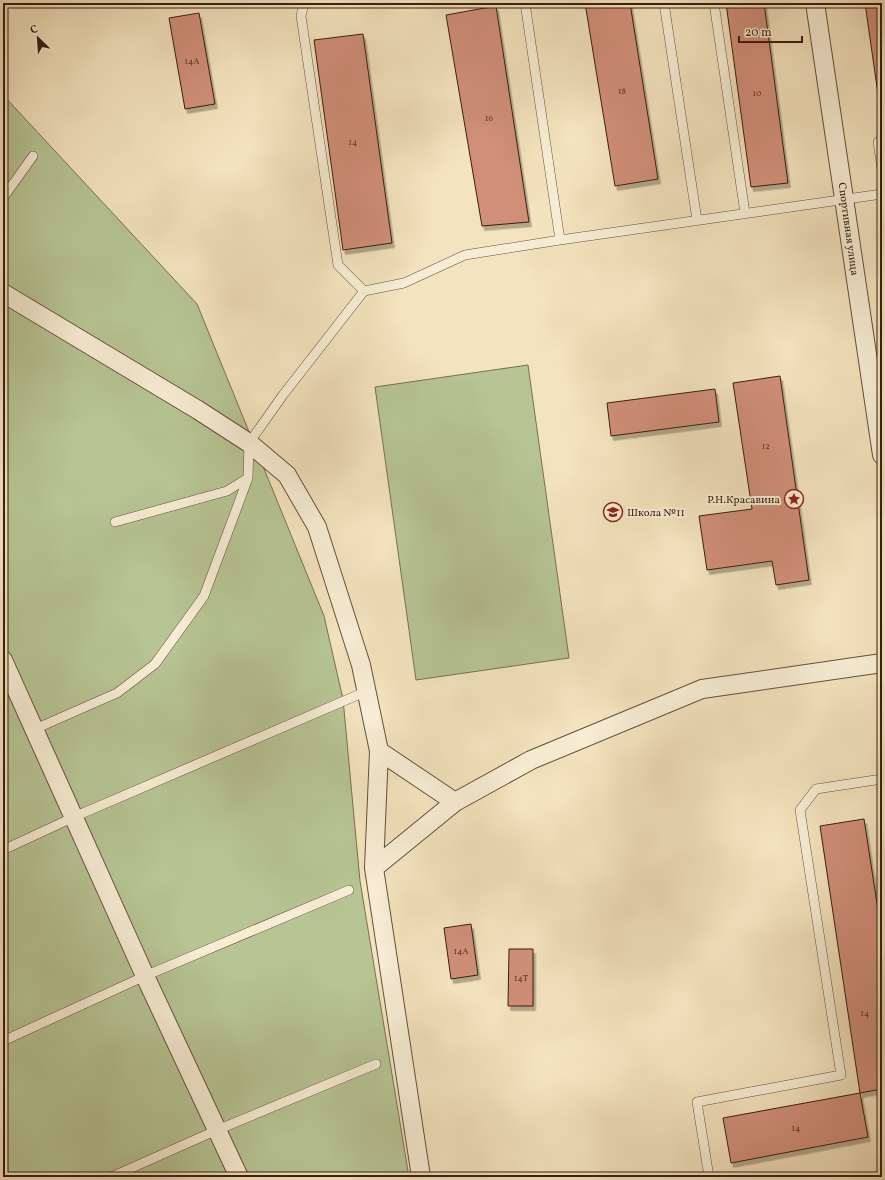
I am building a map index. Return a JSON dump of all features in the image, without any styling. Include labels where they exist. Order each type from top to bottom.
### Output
[{"type":"street","name":"Спортивная улица","points":[[815,3],[882,455]]},
{"type":"street","points":[[3,294],[198,410],[249,443],[287,475],[317,527],[361,665],[379,751],[374,868],[421,1177]]},
{"type":"street","points":[[3,662],[145,976],[239,1177]]},
{"type":"street","points":[[374,868],[455,802],[531,760],[702,689],[882,663]]},
{"type":"street","points":[[379,751],[455,802]]},
{"type":"lane","points":[[304,3],[301,16],[338,265],[364,291]]},
{"type":"lane","points":[[525,3],[560,240]]},
{"type":"lane","points":[[664,3],[697,220]]},
{"type":"lane","points":[[714,3],[745,213]]},
{"type":"lane","points":[[882,139],[878,142],[882,169]]},
{"type":"lane","points":[[3,198],[33,156]]},
{"type":"lane","points":[[34,729],[118,693],[155,664],[204,596],[248,478],[249,443],[283,395],[364,291],[404,284],[465,255],[882,194]]},
{"type":"lane","points":[[115,522],[227,491],[248,478]]},
{"type":"lane","points":[[3,850],[74,817],[330,705],[367,691]]},
{"type":"lane","points":[[709,1177],[697,1102],[841,1075],[800,810],[816,789],[882,779]]},
{"type":"lane","points":[[3,1041],[145,976],[349,890]]},
{"type":"lane","points":[[111,1177],[217,1130],[376,1064]]},
{"type":"green space","points":[[3,95],[197,304],[324,616],[343,699],[360,881],[409,1177],[3,1177]]},
{"type":"green space","points":[[528,365],[569,658],[416,680],[375,387]]},
{"type":"building","points":[[585,3],[630,3],[658,179],[615,186]]},
{"type":"building","points":[[726,3],[764,3],[788,183],[751,187]]},
{"type":"building","points":[[865,3],[882,3],[882,101],[879,101]]},
{"type":"building","points":[[496,6],[529,222],[482,226],[446,15]]},
{"type":"building","points":[[199,13],[215,104],[185,109],[169,18]]},
{"type":"building","points":[[363,34],[392,243],[343,250],[314,40]]},
{"type":"building","points":[[780,376],[809,580],[776,585],[772,561],[707,570],[699,516],[752,509],[733,383]]},
{"type":"building","points":[[715,389],[719,422],[611,436],[607,403]]},
{"type":"building","points":[[864,819],[882,936],[882,1089],[860,1093],[820,826]]},
{"type":"building","points":[[471,924],[478,975],[451,979],[444,928]]},
{"type":"building","points":[[509,949],[533,949],[533,1006],[508,1006]]},
{"type":"building","points":[[860,1093],[868,1137],[731,1163],[723,1118]]},
{"type":"place","name":"Р.Н.Красавина","points":[[794,499]]},
{"type":"place","name":"Школа №11","points":[[613,512]]}]
